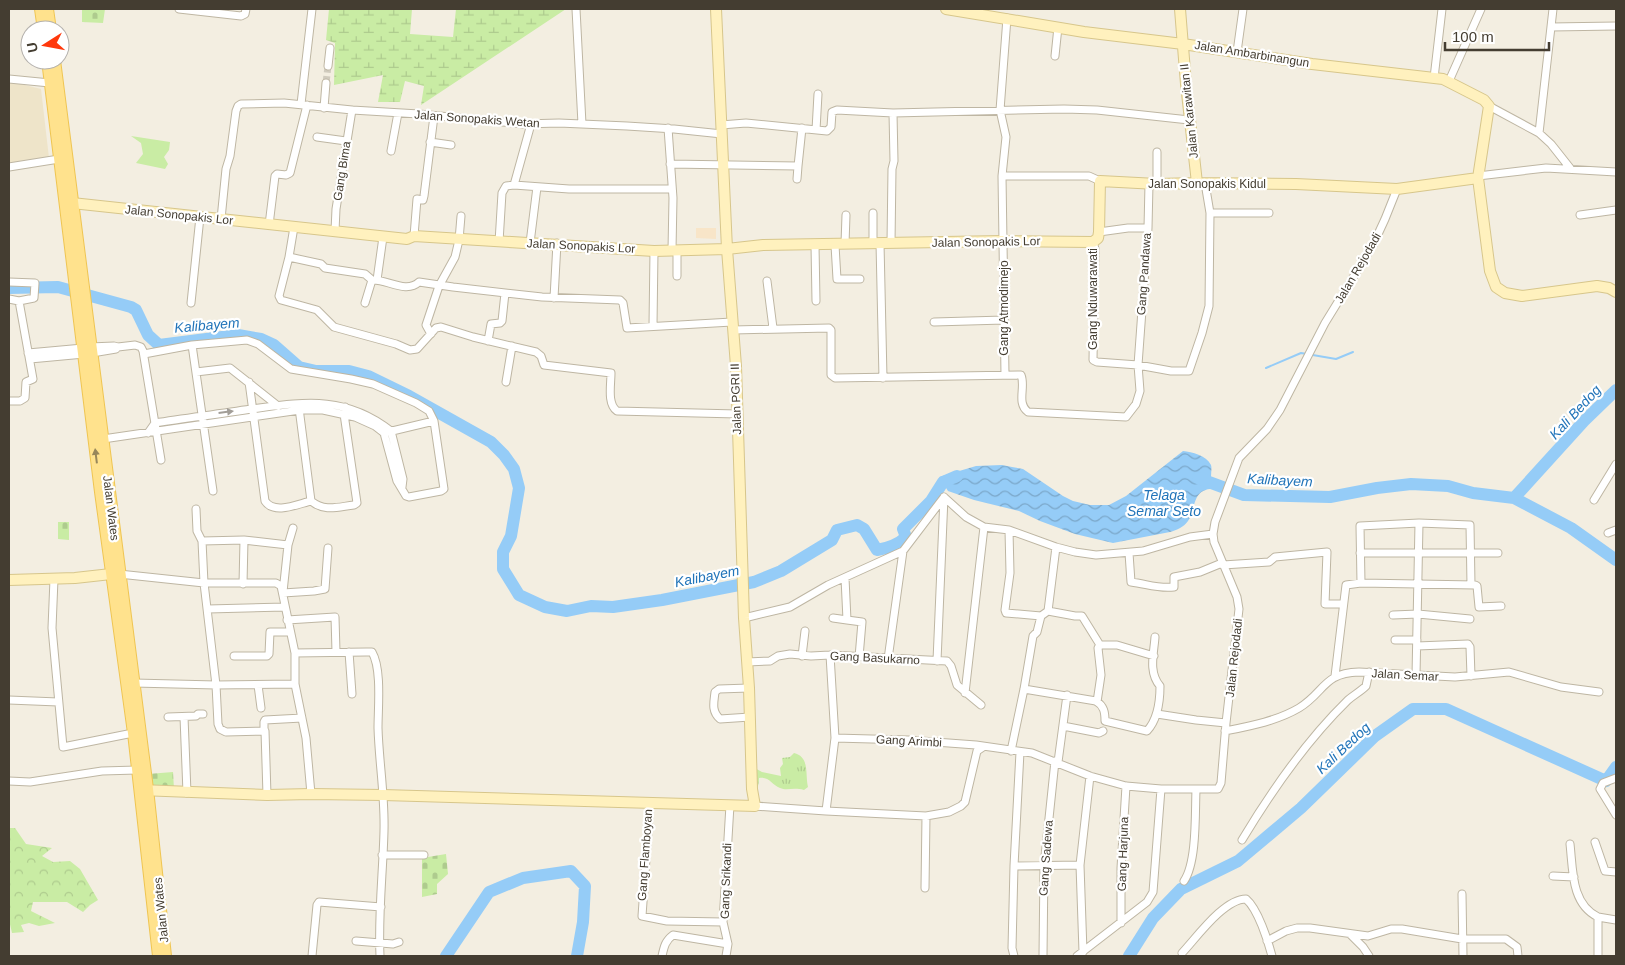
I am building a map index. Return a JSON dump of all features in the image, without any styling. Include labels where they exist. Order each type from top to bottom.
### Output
[{"type":"main road","name":"Jalan Wates","points":[[48,70],[59,159],[77,274],[115,574],[136,770],[143,790],[166,956]]},
{"type":"main road","name":"Jalan Wates","points":[[56,70],[72,203],[77,274]]},
{"type":"main road","name":"Jalan Wates","points":[[87,351],[103,440],[115,574],[134,683],[158,956]]},
{"type":"street","points":[[179,9],[240,16],[245,14],[246,9]]},
{"type":"street","points":[[269,225],[275,176],[277,174],[286,175],[290,173],[304,104],[312,9]]},
{"type":"street","points":[[576,9],[582,124]]},
{"type":"street","name":"Jalan PGRI II","points":[[716,9],[727,249],[733,326],[752,789],[756,806]]},
{"type":"street","name":"Jalan Ambarbinangun","points":[[946,9],[1084,32],[1449,81],[1484,100],[1489,106],[1539,133],[1570,168]]},
{"type":"street","name":"Jalan Karawitan II","points":[[1180,9],[1189,120],[1201,183]]},
{"type":"street","points":[[1237,52],[1243,9]]},
{"type":"street","points":[[1434,78],[1442,9]]},
{"type":"street","points":[[1449,81],[1481,9]]},
{"type":"street","points":[[1539,133],[1552,9]]},
{"type":"street","points":[[1004,241],[1002,176],[1006,137],[1000,110],[1007,18]]},
{"type":"street","points":[[1551,27],[1616,26]]},
{"type":"street","points":[[1055,56],[1058,27]]},
{"type":"street","points":[[328,66],[330,48]]},
{"type":"street","points":[[9,79],[50,83]]},
{"type":"street","points":[[324,108],[326,83]]},
{"type":"street","points":[[818,94],[816,130],[827,131],[830,129],[834,110],[893,113],[1097,110],[1189,120]]},
{"type":"street","name":"Jalan Sonopakis Wetan","points":[[221,219],[225,174],[230,156],[236,111],[241,104],[304,104],[324,108],[531,124],[582,124],[722,130],[746,123],[816,130]]},
{"type":"street","points":[[1489,106],[1478,177],[1490,272],[1494,283],[1500,290],[1511,295],[1522,296],[1597,286],[1609,288],[1616,292]]},
{"type":"street","name":"Gang Bima","points":[[335,232],[336,209],[352,110]]},
{"type":"street","points":[[391,151],[398,113]]},
{"type":"street","points":[[883,378],[881,243],[894,161],[893,113]]},
{"type":"street","points":[[414,236],[417,199],[423,200],[434,116]]},
{"type":"street","points":[[514,185],[531,124]]},
{"type":"street","points":[[668,128],[677,276]]},
{"type":"street","points":[[797,179],[802,128]]},
{"type":"street","points":[[318,137],[346,140]]},
{"type":"street","points":[[430,142],[451,145]]},
{"type":"street","name":"Gang Pandawa","points":[[1005,374],[1021,375],[1023,377],[1022,403],[1028,412],[1126,417],[1134,407],[1139,396],[1140,379],[1138,365],[1148,228],[1157,152]]},
{"type":"street","points":[[9,167],[59,159]]},
{"type":"street","points":[[670,164],[798,166]]},
{"type":"street","name":"Jalan Sonopakis Kidul","points":[[1002,176],[1089,176],[1100,181],[1153,184],[1296,184],[1397,188],[1546,168],[1570,168]]},
{"type":"street","points":[[1570,168],[1616,172]]},
{"type":"street","points":[[1093,242],[1098,238],[1099,232],[1100,181]]},
{"type":"street","points":[[1138,365],[1185,372],[1190,369],[1209,306],[1210,213],[1201,183]]},
{"type":"street","points":[[500,242],[502,194],[506,186],[568,189],[672,189]]},
{"type":"street","points":[[530,243],[536,187]]},
{"type":"street","name":"Jalan Rejodadi","points":[[983,747],[1032,753],[1090,776],[1126,786],[1215,790],[1220,786],[1239,609],[1237,597],[1213,534],[1215,522],[1239,458],[1274,420],[1325,323],[1373,245],[1397,188]]},
{"type":"street","name":"Jalan Sonopakis Lor","points":[[72,203],[407,239],[414,236],[459,240],[557,243],[654,251],[727,249],[763,245],[1004,241],[1093,242]]},
{"type":"street","points":[[1580,215],[1616,210]]},
{"type":"street","points":[[873,213],[881,243]]},
{"type":"street","points":[[1210,213],[1268,213]]},
{"type":"street","points":[[846,215],[840,244],[837,279],[860,279]]},
{"type":"street","points":[[431,334],[426,325],[439,286],[455,257],[461,216]]},
{"type":"street","points":[[191,304],[200,217]]},
{"type":"street","points":[[294,228],[289,257],[279,294],[281,300],[320,312],[334,326],[396,344],[410,350],[417,349],[437,327],[441,327],[538,353],[544,365],[611,373],[611,400],[612,406],[617,411],[737,414]]},
{"type":"street","points":[[1099,232],[1148,228]]},
{"type":"street","points":[[365,303],[375,280],[383,237]]},
{"type":"street","name":"Gang Atmodimejo","points":[[1004,241],[1005,374]]},
{"type":"street","name":"Gang Nduwarawati","points":[[1093,242],[1095,249],[1093,356],[1095,362],[1138,365]]},
{"type":"street","points":[[554,298],[557,243]]},
{"type":"street","points":[[815,245],[816,301]]},
{"type":"street","points":[[653,326],[654,251]]},
{"type":"street","points":[[289,257],[321,264],[323,267],[365,274],[375,280],[406,287],[415,286],[420,282],[439,286],[554,298],[620,300],[623,303],[627,328],[653,326],[829,328],[831,330],[831,375],[833,378],[1005,374]]},
{"type":"street","points":[[767,281],[773,328]]},
{"type":"street","points":[[9,282],[35,283],[36,287],[34,299],[19,301],[9,299]]},
{"type":"street","points":[[488,341],[491,324],[502,321],[505,293]]},
{"type":"street","points":[[9,401],[20,401],[25,398],[26,382],[33,379],[19,301]]},
{"type":"street","points":[[934,322],[1004,320]]},
{"type":"street","points":[[144,354],[192,345],[247,340],[258,344],[291,369],[373,384],[416,403],[429,411],[434,421],[444,489],[409,497],[406,496],[397,481],[387,432]]},
{"type":"street","points":[[29,356],[87,351],[114,346],[135,345],[141,347],[144,354],[161,460]]},
{"type":"street","points":[[192,345],[213,491]]},
{"type":"street","points":[[506,382],[512,346]]},
{"type":"street","points":[[196,372],[230,368],[278,406]]},
{"type":"street","points":[[249,382],[264,497],[267,504],[274,508],[311,502],[325,508],[354,505],[357,503],[344,411]]},
{"type":"street","points":[[103,440],[203,424],[278,406],[344,411],[387,432],[434,421]]},
{"type":"street","points":[[148,433],[156,423],[202,416],[253,413],[299,407]]},
{"type":"street","points":[[299,407],[311,502]]},
{"type":"street","points":[[1594,500],[1616,464]]},
{"type":"street","points":[[944,497],[966,517],[984,527],[1008,530],[1056,547],[1096,555],[1148,550],[1200,535],[1213,534]]},
{"type":"street","points":[[744,618],[790,607],[828,585],[902,551],[944,497]]},
{"type":"street","points":[[937,661],[944,497]]},
{"type":"street","points":[[196,509],[197,531],[202,541],[204,583],[216,685],[218,724],[220,729],[226,732],[264,730]]},
{"type":"street","points":[[1416,676],[1419,523]]},
{"type":"street","points":[[1361,583],[1360,526],[1419,523],[1470,525],[1472,554],[1471,585]]},
{"type":"street","points":[[966,693],[984,527]]},
{"type":"street","points":[[293,528],[288,545],[283,593],[295,653],[295,684],[302,718],[311,794]]},
{"type":"street","points":[[1008,530],[1010,573],[1006,613],[1041,616]]},
{"type":"street","points":[[1608,533],[1616,530]]},
{"type":"street","points":[[202,541],[244,540],[288,545]]},
{"type":"street","points":[[243,584],[244,540]]},
{"type":"street","points":[[1048,611],[1056,547]]},
{"type":"street","points":[[283,593],[325,589],[328,548]]},
{"type":"street","points":[[888,659],[902,551]]},
{"type":"street","points":[[1129,553],[1131,582],[1157,588],[1174,587],[1174,577],[1200,572],[1223,564],[1269,562],[1275,557],[1326,552],[1325,604],[1343,604]]},
{"type":"street","points":[[1360,553],[1498,553]]},
{"type":"street","points":[[9,580],[54,579],[115,574],[204,583],[276,584],[280,586],[283,593]]},
{"type":"street","points":[[845,578],[847,620]]},
{"type":"street","points":[[54,579],[52,628],[63,747],[133,733]]},
{"type":"street","points":[[1225,731],[1248,727],[1292,712],[1306,703],[1335,676],[1346,585],[1361,583],[1471,585],[1477,586],[1479,607],[1501,606]]},
{"type":"street","points":[[208,608],[285,607]]},
{"type":"street","points":[[1011,751],[1033,636],[1037,632],[1041,616],[1048,611],[1082,616],[1100,645],[1098,648],[1101,675],[1097,702]]},
{"type":"street","points":[[1393,615],[1418,614],[1470,619]]},
{"type":"street","points":[[287,620],[335,617],[336,652]]},
{"type":"street","points":[[833,618],[862,622],[859,656]]},
{"type":"street","points":[[802,656],[805,631]]},
{"type":"street","points":[[234,656],[268,655],[270,632],[290,632]]},
{"type":"street","points":[[1024,689],[1097,702],[1103,708],[1105,721],[1147,731],[1157,714],[1160,686],[1153,675],[1155,637]]},
{"type":"street","points":[[1395,640],[1417,643],[1468,644],[1470,647],[1471,676]]},
{"type":"street","points":[[1100,645],[1116,645],[1154,656]]},
{"type":"street","points":[[349,652],[352,694]]},
{"type":"street","points":[[295,653],[370,652],[374,656],[377,672],[378,729],[384,830],[380,956]]},
{"type":"street","name":"Gang Basukarno","points":[[747,662],[770,661],[778,656],[790,654],[802,656],[859,656],[950,663],[957,685],[981,705]]},
{"type":"street","points":[[826,811],[835,738],[830,655]]},
{"type":"street","points":[[1242,840],[1269,795],[1303,751],[1350,698],[1366,686],[1369,672]]},
{"type":"street","name":"Jalan Semar","points":[[1335,676],[1345,673],[1369,672],[1416,676],[1471,676],[1514,672],[1554,685],[1599,692]]},
{"type":"street","points":[[134,683],[295,684]]},
{"type":"street","points":[[258,685],[261,708]]},
{"type":"street","points":[[749,688],[719,689],[715,692],[713,704],[714,710],[720,719],[750,717]]},
{"type":"street","name":"Gang Sadewa","points":[[1043,956],[1044,866],[1066,696]]},
{"type":"street","points":[[9,700],[58,702]]},
{"type":"street","points":[[168,717],[203,714]]},
{"type":"street","points":[[1157,714],[1226,723]]},
{"type":"street","points":[[184,717],[187,793]]},
{"type":"street","points":[[267,795],[264,722],[265,720],[302,718]]},
{"type":"street","points":[[1063,726],[1098,733],[1103,731]]},
{"type":"street","name":"Gang Arimbi","points":[[835,738],[908,740],[983,747]]},
{"type":"street","points":[[143,790],[267,795],[382,795],[543,801],[744,804],[826,811],[926,816],[949,812],[961,806],[964,802],[978,751],[983,747]]},
{"type":"street","points":[[1014,956],[1012,948],[1014,866],[1020,752]]},
{"type":"street","points":[[9,781],[30,782],[102,771],[136,770]]},
{"type":"street","points":[[1080,954],[1080,865],[1090,776]]},
{"type":"street","points":[[1616,778],[1601,785],[1600,789],[1616,815]]},
{"type":"street","name":"Gang Harjuna","points":[[1121,923],[1121,868],[1126,786]]},
{"type":"street","name":"Jalan PGRI II","points":[[744,804],[752,789]]},
{"type":"street","points":[[1080,954],[1147,902],[1153,892],[1161,789]]},
{"type":"street","points":[[1184,881],[1189,874],[1191,864],[1195,828],[1196,790]]},
{"type":"street","name":"Gang Flamboyan","points":[[650,802],[642,916],[667,921],[723,922]]},
{"type":"street","name":"Gang Srikandi","points":[[726,956],[728,944],[723,922],[730,805]]},
{"type":"street","points":[[925,888],[926,816]]},
{"type":"street","points":[[1595,842],[1605,871],[1616,872]]},
{"type":"street","points":[[1570,844],[1577,895],[1583,906],[1590,913],[1598,917],[1616,920]]},
{"type":"street","points":[[382,855],[424,855]]},
{"type":"street","points":[[1014,866],[1080,865]]},
{"type":"street","points":[[1553,876],[1574,877]]},
{"type":"street","points":[[1462,894],[1463,956]]},
{"type":"street","points":[[1182,953],[1216,916],[1232,902],[1242,899],[1252,906],[1272,956]]},
{"type":"street","points":[[312,956],[317,905],[319,902],[381,907]]},
{"type":"street","points":[[1598,917],[1598,956]]},
{"type":"street","points":[[1267,941],[1286,931],[1297,928],[1373,936],[1391,930],[1402,929],[1462,938],[1506,939],[1517,948],[1518,956]]},
{"type":"street","points":[[1350,934],[1369,956]]},
{"type":"street","points":[[662,956],[664,946],[673,935],[728,944]]},
{"type":"street","points":[[356,941],[399,942]]},
{"type":"shaded area","points":[[9,81],[41,89],[49,158],[9,165]]},
{"type":"shaded area","points":[[696,228],[716,228],[716,239],[696,238]]},
{"type":"green space","points":[[82,9],[105,9],[103,23],[82,22]]},
{"type":"green space","points":[[329,9],[412,9],[410,34],[453,37],[456,9],[566,9],[421,105],[424,86],[405,81],[400,102],[378,102],[383,75],[334,85],[335,43],[326,40]]},
{"type":"green space","points":[[131,136],[170,142],[169,150],[164,157],[168,164],[165,169],[136,163],[143,154],[141,143]]},
{"type":"green space","points":[[58,522],[69,522],[69,540],[58,539]]},
{"type":"green space","points":[[794,753],[803,758],[805,762],[808,787],[804,790],[783,789],[765,778],[759,778],[757,788],[747,792],[749,774],[753,767],[762,772],[781,776],[782,758],[790,757]]},
{"type":"green space","points":[[173,772],[174,789],[150,787],[148,774]]},
{"type":"green space","points":[[9,828],[15,828],[26,844],[52,848],[42,856],[53,862],[70,861],[80,869],[98,900],[83,912],[67,902],[33,902],[31,911],[55,923],[39,926],[29,923],[21,925],[24,932],[12,933],[9,920]]},
{"type":"green space","points":[[446,854],[448,874],[437,884],[437,894],[422,897],[422,858]]},
{"type":"water","name":"Telaga Semar Seto","points":[[1183,451],[1194,453],[1206,459],[1211,465],[1211,477],[1213,479],[1210,489],[1204,490],[1197,497],[1188,521],[1180,528],[1170,532],[1113,543],[1075,534],[1019,511],[974,500],[948,491],[939,477],[976,466],[1002,465],[1023,469],[1073,501],[1090,505],[1109,505],[1126,496]]},
{"type":"waterway","name":"Kalibayem","points":[[9,288],[58,287],[131,307],[136,310],[148,335],[159,345],[238,335],[261,339],[274,345],[299,367],[316,371],[349,371],[368,376],[409,396],[491,442],[514,469],[519,488],[511,536],[503,552],[503,569],[519,595],[545,607],[567,611],[591,606],[613,607],[662,600],[754,582],[781,571],[832,540],[837,530],[857,525],[864,529],[877,550],[889,547],[906,537],[903,529],[931,501],[943,482],[957,476]]},
{"type":"waterway","points":[[1266,368],[1301,353],[1336,359],[1353,352]]},
{"type":"waterway","name":"Kali Bedog","points":[[1616,390],[1584,421],[1514,498],[1571,528],[1616,560]]},
{"type":"waterway","name":"Kalibayem","points":[[1198,478],[1244,495],[1330,497],[1411,484],[1448,486],[1473,493],[1514,498]]},
{"type":"waterway","name":"Kali Bedog","points":[[1129,956],[1153,918],[1181,889],[1238,861],[1301,808],[1375,736],[1413,709],[1446,709],[1606,781],[1616,767]]},
{"type":"waterway","name":"Kali Bedog","points":[[446,956],[489,892],[523,878],[571,871],[585,886],[583,922],[577,956]]},
{"type":"tunnel","points":[[326,83],[328,66]]}]
